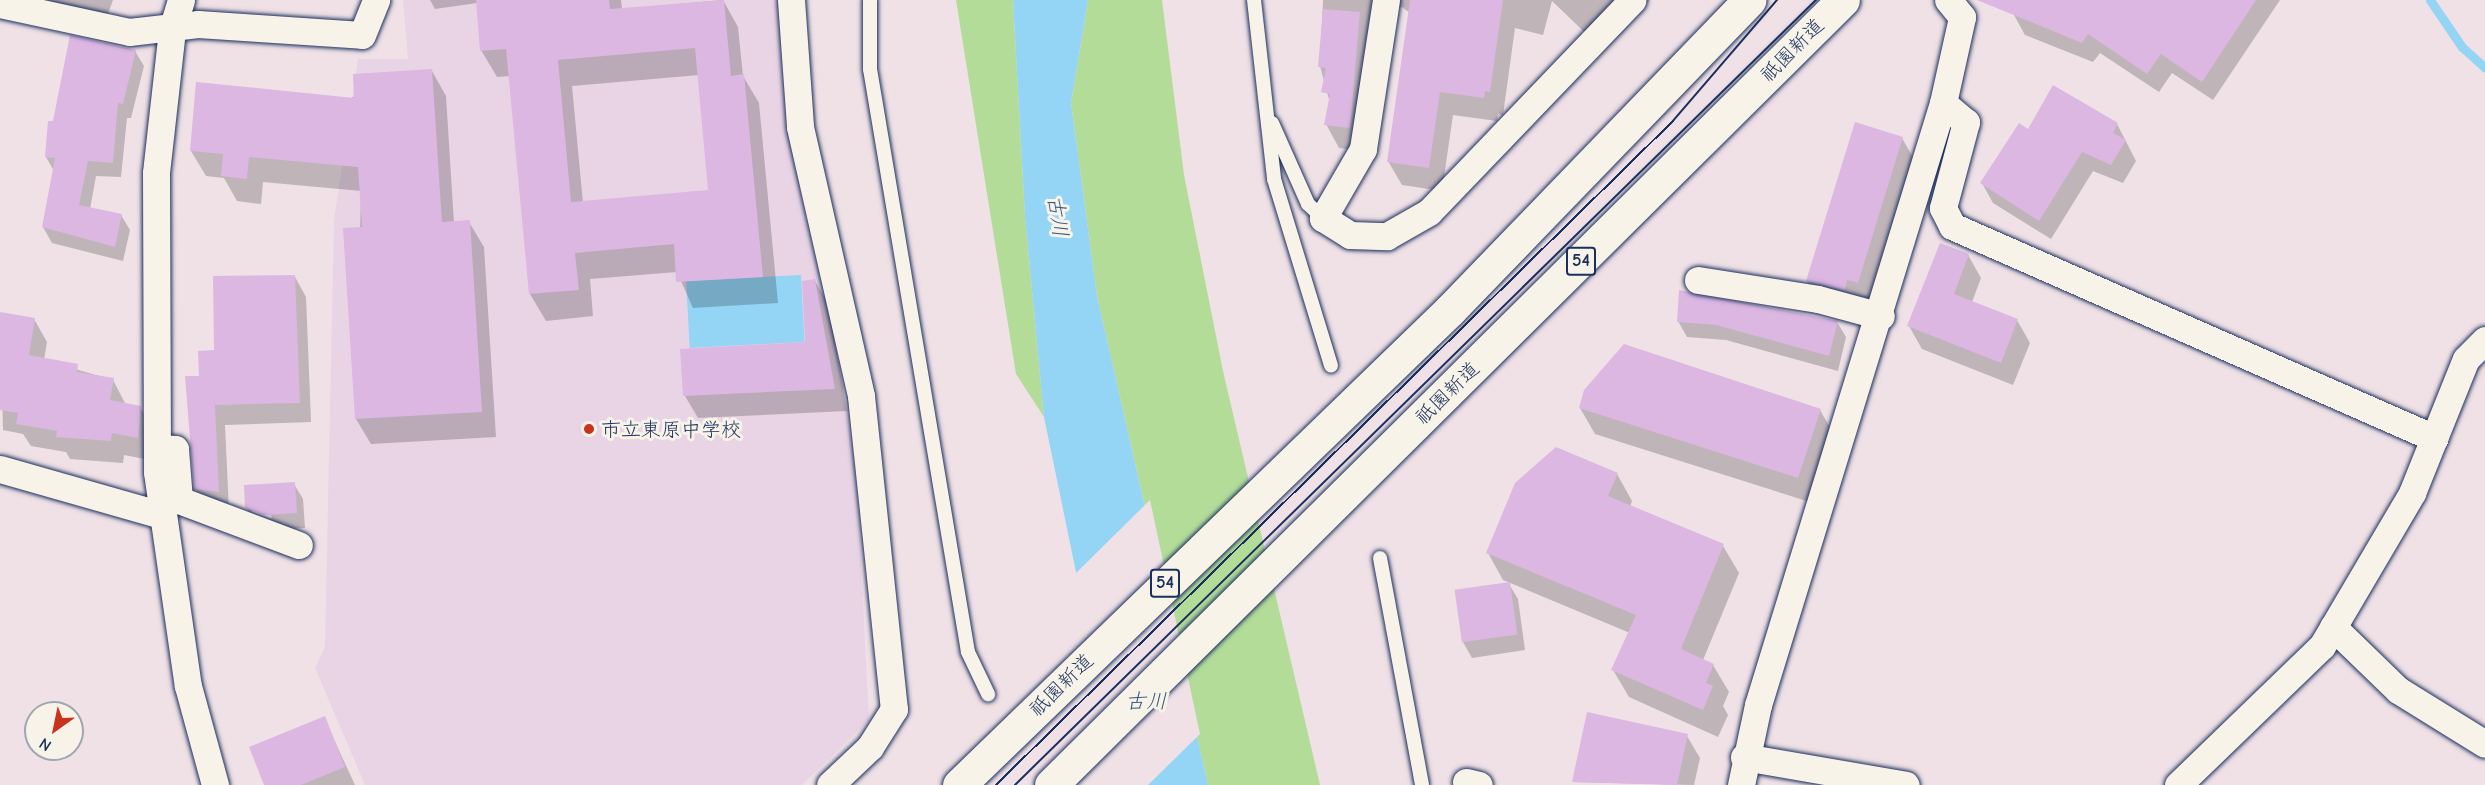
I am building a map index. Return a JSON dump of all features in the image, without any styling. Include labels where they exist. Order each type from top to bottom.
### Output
[{"type":"highway","name":"祇園新道","points":[[959,785],[1308,443],[1450,310],[1749,0]]},
{"type":"highway","name":"祇園新道","points":[[1051,785],[1843,0]]},
{"type":"street","points":[[181,0],[172,30],[156,173],[158,448],[161,515],[189,686],[215,785]]},
{"type":"street","points":[[0,4],[129,32],[172,30],[198,24],[362,35],[376,0]]},
{"type":"street","points":[[791,0],[800,127],[861,396],[894,709],[870,747],[830,785]]},
{"type":"street","points":[[1386,0],[1363,148],[1323,218],[1350,235],[1387,236],[1429,212],[1632,0]]},
{"type":"street","points":[[1741,785],[1744,757],[1881,316],[1943,104],[1962,6]]},
{"type":"street","points":[[1943,104],[1966,122],[1943,208],[1952,226],[2434,438]]},
{"type":"street","points":[[1698,280],[1818,298],[1881,316]]},
{"type":"street","points":[[2178,785],[2289,684],[2333,627],[2412,493],[2466,359],[2485,340]]},
{"type":"street","points":[[158,448],[175,449],[179,500],[299,545]]},
{"type":"street","points":[[0,469],[161,515]]},
{"type":"street","points":[[2333,627],[2407,696],[2485,744]]},
{"type":"street","points":[[1744,757],[1906,785]]},
{"type":"lane","points":[[870,0],[870,69],[958,594],[968,651],[988,694]]},
{"type":"lane","points":[[1254,0],[1274,179],[1331,365]]},
{"type":"lane","points":[[1266,110],[1308,204],[1323,218]]},
{"type":"lane","points":[[1380,558],[1422,785]]},
{"type":"shaded area","name":"市立東原中学校","points":[[403,0],[784,0],[848,378],[842,392],[856,466],[869,720],[802,785],[365,785],[315,668],[325,647],[334,220],[358,59],[408,59]]},
{"type":"green space","points":[[956,0],[1013,0],[1025,216],[1044,417],[1016,374]]},
{"type":"green space","points":[[1088,0],[1162,0],[1184,175],[1223,371],[1320,785],[1208,785],[1097,296],[1071,103]]},
{"type":"water","name":"古川","points":[[1013,0],[1088,0],[1071,103],[1097,296],[1208,785],[1120,785],[1044,417],[1025,216]]},
{"type":"water","points":[[801,275],[805,342],[690,348],[686,281]]},
{"type":"pier","points":[[1150,500],[1200,734],[1148,785],[1117,785],[1074,575]]},
{"type":"building","points":[[476,0],[609,0],[610,9],[724,0],[731,76],[744,74],[763,277],[676,282],[674,244],[575,253],[579,290],[529,294],[506,49],[480,51]],"holes":[[[695,48],[708,190],[571,202],[558,60]]]},
{"type":"building","points":[[1410,0],[1503,0],[1490,92],[1485,91],[1484,98],[1440,92],[1429,168],[1387,162]]},
{"type":"building","points":[[1977,0],[2256,0],[2202,82],[2161,54],[2147,74],[2088,34],[2082,43]]},
{"type":"building","points":[[1323,9],[1360,12],[1350,128],[1324,125],[1330,94],[1321,92],[1326,68],[1318,67]]},
{"type":"building","points":[[70,35],[136,50],[123,104],[118,103],[113,163],[88,161],[79,205],[122,214],[115,247],[42,227],[55,158],[45,157],[48,121],[53,121]]},
{"type":"building","points":[[432,69],[442,222],[470,220],[482,412],[355,419],[343,228],[362,227],[358,167],[249,157],[247,179],[221,176],[223,154],[190,151],[196,82],[354,98],[353,74]]},
{"type":"building","points":[[2053,85],[2118,123],[2113,133],[2126,140],[2111,165],[2082,152],[2039,221],[1980,183],[2019,123],[2028,129]]},
{"type":"building","points":[[1855,122],[1903,137],[1858,283],[1847,280],[1845,290],[1806,281]]},
{"type":"building","points":[[1940,243],[1969,254],[1954,294],[2018,319],[2001,363],[1907,326]]},
{"type":"building","points":[[295,275],[300,403],[215,405],[219,492],[194,489],[185,376],[199,376],[198,351],[214,350],[213,276]]},
{"type":"building","points":[[815,279],[835,389],[683,396],[680,349],[805,342],[802,281]]},
{"type":"building","points":[[1679,290],[1838,321],[1829,356],[1716,325],[1677,322]]},
{"type":"building","points":[[0,312],[35,318],[29,355],[78,364],[77,372],[114,378],[110,400],[141,406],[138,438],[112,433],[111,441],[56,437],[57,431],[16,424],[18,413],[0,410]]},
{"type":"building","points":[[1624,344],[1821,409],[1798,478],[1579,408],[1584,390]]},
{"type":"building","points":[[1556,447],[1618,473],[1608,496],[1724,544],[1681,649],[1714,664],[1706,683],[1713,686],[1703,710],[1611,670],[1636,615],[1486,553],[1515,483]]},
{"type":"building","points":[[295,482],[297,513],[264,515],[245,508],[244,485]]},
{"type":"building","points":[[1510,582],[1517,634],[1462,642],[1455,590]]},
{"type":"building","points":[[1587,712],[1688,734],[1677,785],[1572,782]]},
{"type":"building","points":[[325,716],[345,767],[301,785],[264,785],[249,747]]},
{"type":"waterway","points":[[2430,0],[2462,47],[2485,68]]},
{"type":"tram line","points":[[996,785],[1673,121],[1777,0]]},
{"type":"tram line","points":[[1015,785],[1816,0]]},
{"type":"place","name":"市立東原中学校","points":[[589,429]]}]
